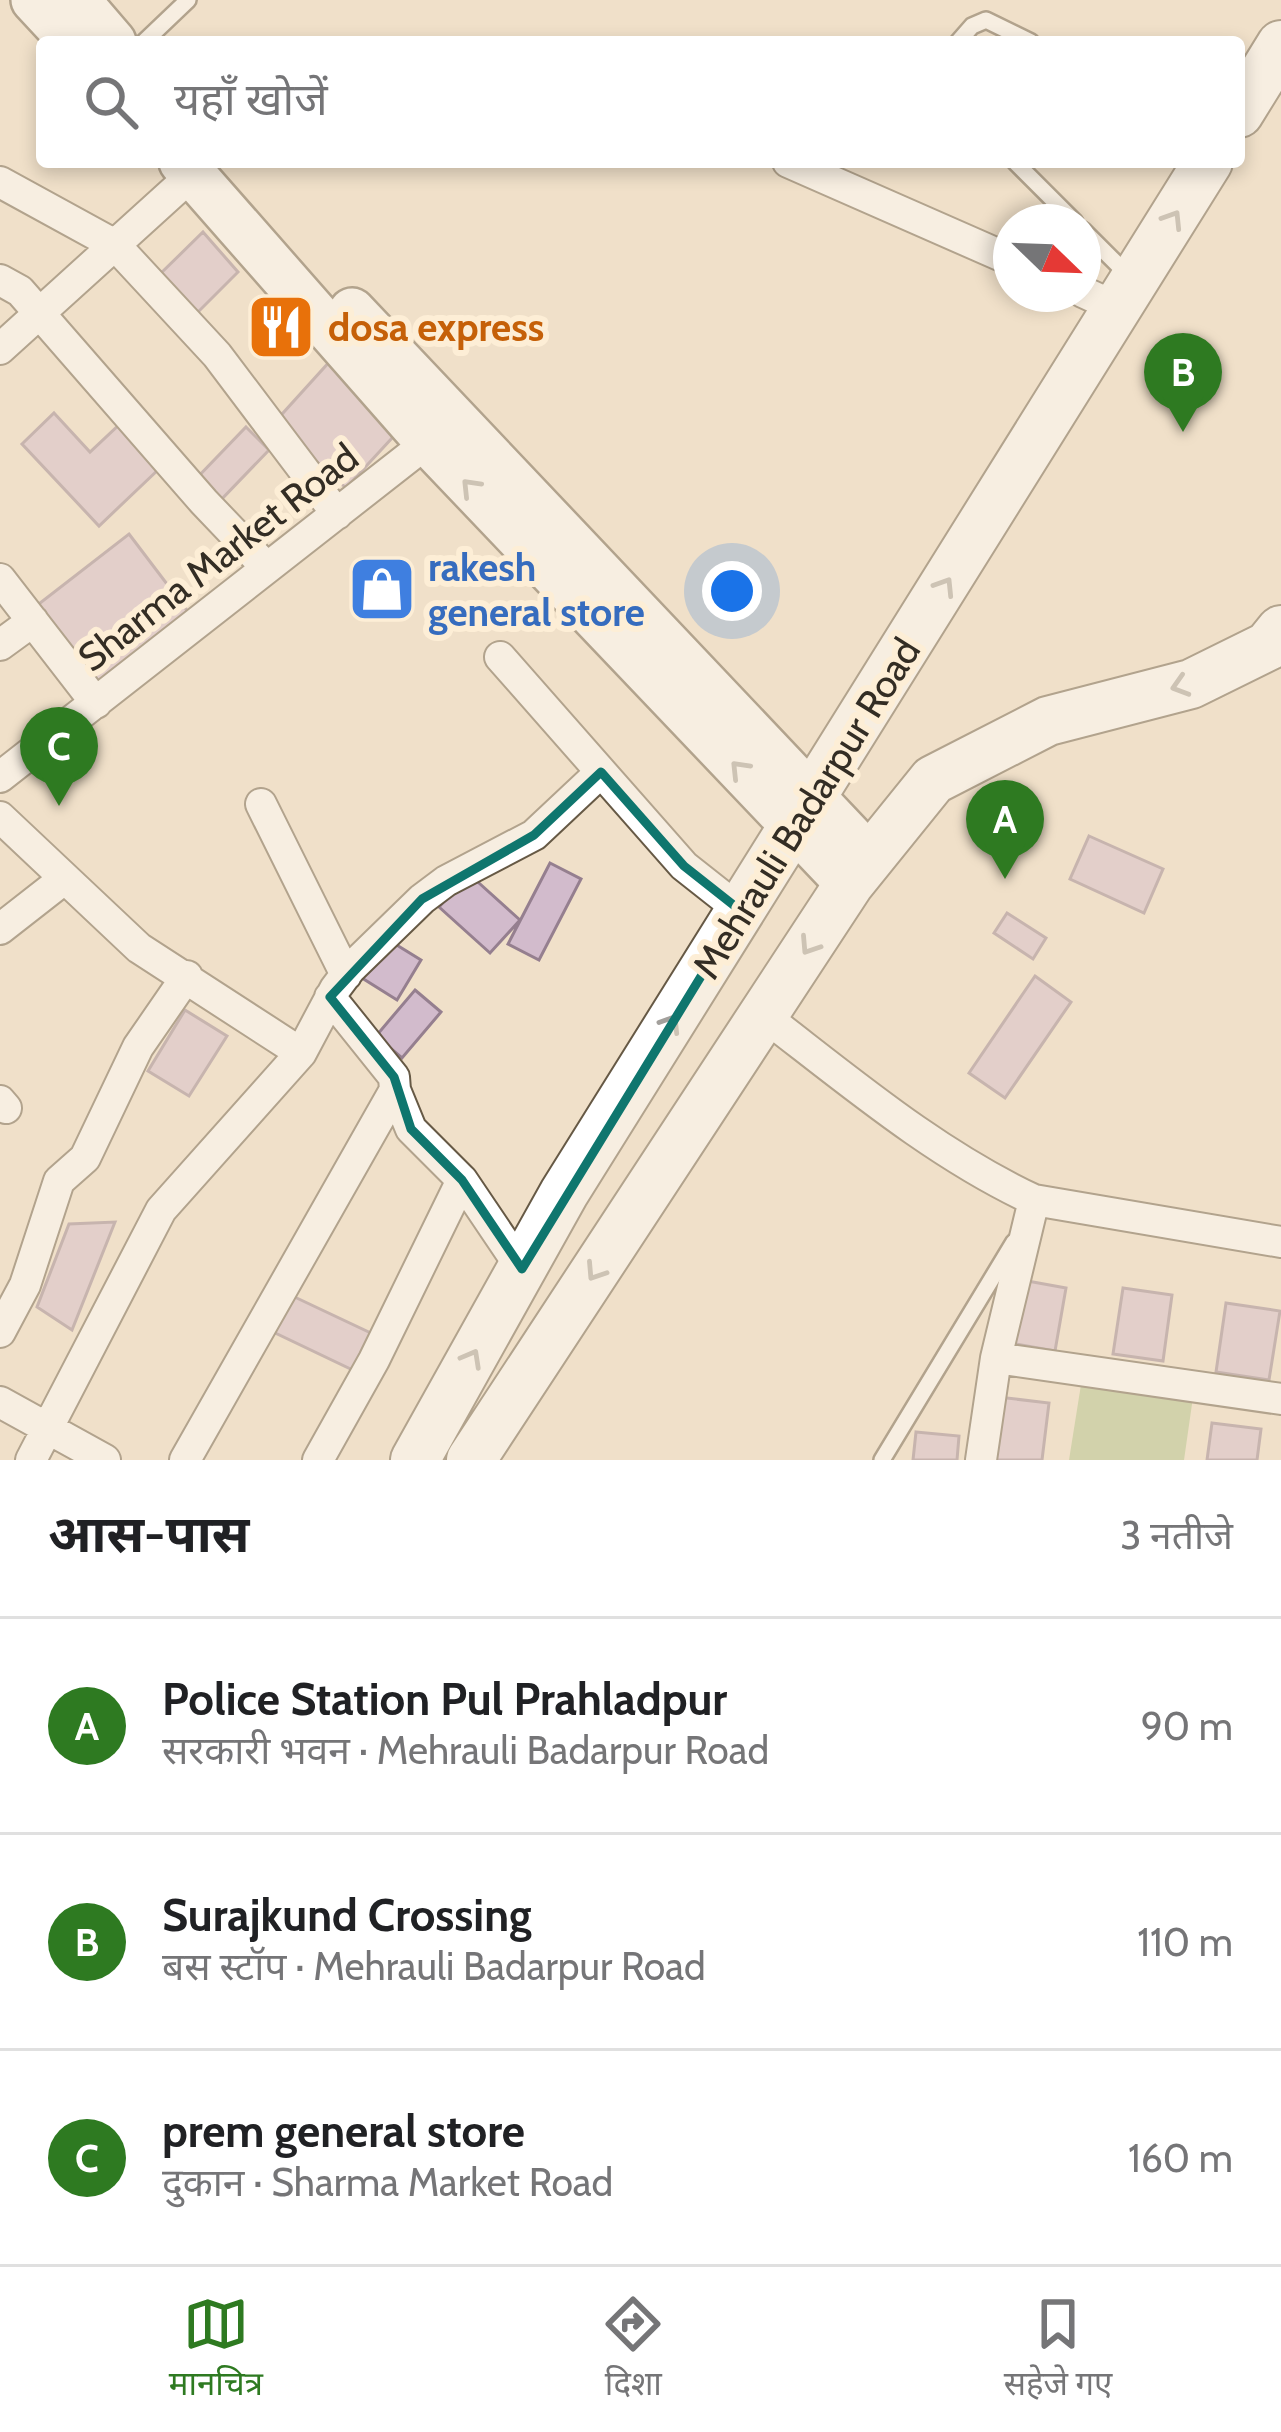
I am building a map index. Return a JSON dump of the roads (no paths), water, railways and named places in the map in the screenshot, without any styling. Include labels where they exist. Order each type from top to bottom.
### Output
[{"type":"main road","points":[[34,0],[67,36]]},
{"type":"main road","points":[[77,0],[108,36]]},
{"type":"main road","points":[[1245,102],[1281,45]]},
{"type":"main road","points":[[199,168],[428,442],[804,812]]},
{"type":"main road","points":[[199,168],[314,272],[860,871]]},
{"type":"main road","name":"Mehrauli Badarpur Road","points":[[415,1460],[564,1193],[804,812],[1112,294],[1204,168]]},
{"type":"main road","name":"Mehrauli Badarpur Road","points":[[471,1460],[860,871],[933,780],[1048,721],[1192,684],[1268,646],[1281,630]]},
{"type":"street","points":[[0,349],[195,168]]},
{"type":"street","points":[[802,168],[993,252]]},
{"type":"street","points":[[0,182],[115,244],[217,356],[337,514]]},
{"type":"street","points":[[0,280],[20,291],[267,568]]},
{"type":"street","name":"Sharma Market Road","points":[[0,777],[428,442]]},
{"type":"street","points":[[0,579],[96,703]]},
{"type":"street","points":[[0,645],[33,620]]},
{"type":"street","points":[[500,657],[697,878],[742,911]]},
{"type":"street","points":[[31,1460],[56,1443],[161,1210],[301,1053],[338,986],[422,898],[534,835],[601,772]]},
{"type":"street","points":[[261,804],[338,986],[394,1077],[410,1129],[462,1180],[522,1269]]},
{"type":"street","points":[[0,817],[139,948],[301,1053]]},
{"type":"street","points":[[0,929],[64,879]]},
{"type":"street","points":[[0,1332],[29,1274],[59,1181],[85,1158],[138,1047],[187,976]]},
{"type":"street","points":[[763,1015],[1030,1211],[1281,1242]]},
{"type":"street","points":[[185,1460],[395,1090]]},
{"type":"street","points":[[318,1460],[374,1360],[462,1180]]},
{"type":"street","points":[[980,1460],[996,1358],[1030,1211]]},
{"type":"street","points":[[996,1358],[1281,1399]]},
{"type":"street","points":[[0,1402],[56,1443],[105,1460]]},
{"type":"lane","points":[[150,36],[188,0]]},
{"type":"lane","points":[[963,36],[971,26],[986,20],[1019,36]]},
{"type":"lane","points":[[1021,168],[1057,204]]},
{"type":"lane","points":[[882,1460],[1030,1211]]},
{"type":"place","name":"dosa express","points":[[281,327]]},
{"type":"place","name":"Surajkund Crossing","points":[[1183,432]]},
{"type":"place","name":"rakesh general store","points":[[382,589]]},
{"type":"place","name":"prem general store","points":[[59,806]]},
{"type":"place","name":"Police Station Pul Prahladpur","points":[[1005,879]]}]
